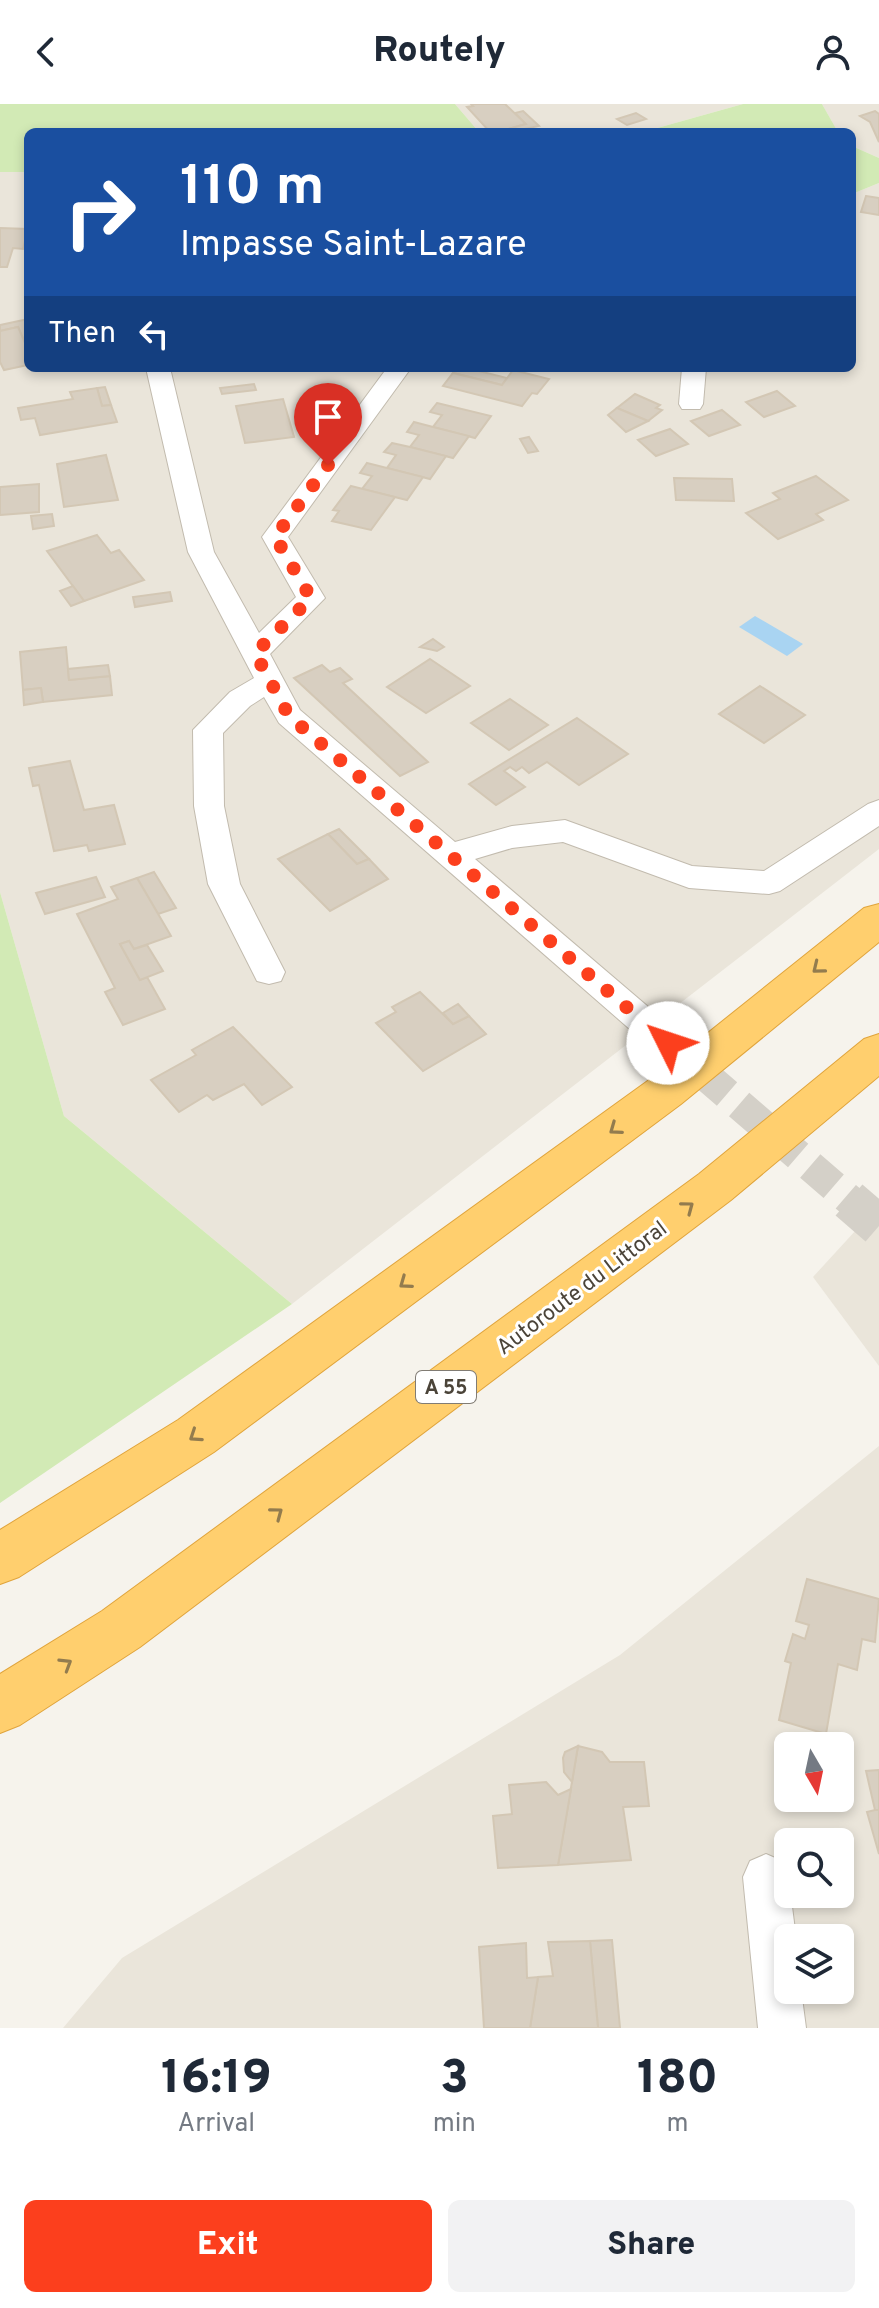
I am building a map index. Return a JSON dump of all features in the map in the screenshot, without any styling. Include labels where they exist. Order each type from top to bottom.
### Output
[{"type":"highway","points":[[0,1559],[196,1436],[665,1092],[879,919]]},
{"type":"highway","name":"Autoroute du Littoral","points":[[0,1706],[121,1629],[677,1215],[879,1051]]},
{"type":"street","points":[[159,372],[201,552],[289,716],[668,1043]]},
{"type":"street","points":[[255,653],[311,598],[275,537],[396,372]]},
{"type":"street","points":[[691,404],[694,372]]},
{"type":"street","points":[[269,972],[224,884],[209,806],[208,730],[240,699],[270,681]]},
{"type":"street","points":[[450,855],[512,837],[565,831],[689,877],[769,883],[879,811]]},
{"type":"street","points":[[766,1877],[782,2028]]},
{"type":"shaded area","points":[[455,104],[743,104],[657,128],[476,128]]},
{"type":"shaded area","points":[[822,104],[879,104],[879,158],[856,148],[856,128],[836,128]]},
{"type":"shaded area","points":[[0,172],[24,172],[24,372],[856,372],[856,192],[879,183],[879,849],[292,1304],[64,1116],[0,892]]},
{"type":"shaded area","points":[[879,1205],[879,1366],[813,1277]]},
{"type":"shaded area","points":[[879,1446],[879,2028],[63,2028],[122,1958],[620,1655]]},
{"type":"green space","points":[[0,104],[455,104],[476,128],[24,128],[24,172],[0,172]]},
{"type":"green space","points":[[743,104],[822,104],[836,128],[657,128]]},
{"type":"green space","points":[[856,148],[879,158],[879,183],[856,192]]},
{"type":"green space","points":[[0,892],[64,1116],[292,1304],[0,1503]]},
{"type":"water","points":[[755,616],[803,644],[787,656],[739,627]]},
{"type":"building","points":[[471,104],[505,104],[526,124],[512,128],[486,128],[467,107],[473,106]]},
{"type":"building","points":[[523,111],[539,126],[512,128],[526,124],[515,113]]},
{"type":"building","points":[[875,111],[879,114],[879,142],[870,122],[860,116]]},
{"type":"building","points":[[636,113],[646,119],[627,125],[617,119]]},
{"type":"building","points":[[866,196],[879,198],[879,215],[861,212]]},
{"type":"building","points":[[0,228],[24,229],[23,249],[13,248],[7,267],[0,267]]},
{"type":"building","points":[[24,320],[24,341],[18,327],[0,331],[0,325]]},
{"type":"building","points":[[18,327],[24,341],[24,366],[4,370],[0,362],[0,331]]},
{"type":"building","points":[[483,372],[507,378],[502,385],[453,373]]},
{"type":"building","points":[[512,372],[549,379],[522,406],[443,386],[453,373],[502,385]]},
{"type":"building","points":[[254,384],[256,390],[222,394],[220,388]]},
{"type":"building","points":[[105,387],[111,405],[102,406],[97,388]]},
{"type":"building","points":[[97,388],[102,406],[111,405],[117,422],[40,435],[35,418],[21,420],[18,408],[73,399],[70,392]]},
{"type":"building","points":[[777,391],[795,406],[764,417],[746,402]]},
{"type":"building","points":[[635,394],[660,405],[656,408],[662,410],[648,421],[617,408]]},
{"type":"building","points":[[283,399],[294,437],[245,443],[236,406]]},
{"type":"building","points":[[437,403],[491,416],[475,438],[433,427],[442,415],[430,412]]},
{"type":"building","points":[[617,408],[648,421],[626,432],[608,415]]},
{"type":"building","points":[[722,410],[740,425],[709,436],[691,421]]},
{"type":"building","points":[[414,422],[469,436],[453,458],[410,447],[419,435],[407,432]]},
{"type":"building","points":[[670,429],[688,444],[656,456],[638,440]]},
{"type":"building","points":[[529,437],[538,451],[528,453],[520,439]]},
{"type":"building","points":[[392,443],[446,456],[430,479],[387,468],[396,455],[384,452]]},
{"type":"building","points":[[106,455],[118,500],[64,507],[57,464]]},
{"type":"building","points":[[367,463],[423,477],[407,500],[362,489],[372,476],[360,473]]},
{"type":"building","points":[[816,476],[848,500],[816,514],[823,520],[778,539],[746,513],[780,499],[773,493]]},
{"type":"building","points":[[674,478],[732,479],[734,501],[676,500]]},
{"type":"building","points":[[39,484],[39,512],[0,515],[0,487]]},
{"type":"building","points":[[351,486],[395,497],[371,530],[332,521],[339,511],[333,510]]},
{"type":"building","points":[[52,514],[54,526],[33,529],[31,516]]},
{"type":"building","points":[[97,535],[111,553],[119,550],[144,580],[84,601],[47,551]]},
{"type":"building","points":[[73,586],[84,601],[71,606],[60,591]]},
{"type":"building","points":[[170,592],[172,601],[135,607],[133,597]]},
{"type":"building","points":[[433,639],[444,647],[437,651],[420,647]]},
{"type":"building","points":[[66,647],[69,680],[110,676],[112,695],[43,702],[41,688],[23,690],[20,652]]},
{"type":"building","points":[[430,659],[470,686],[426,713],[387,687]]},
{"type":"building","points":[[108,665],[110,676],[69,680],[68,669]]},
{"type":"building","points":[[322,665],[330,672],[340,668],[352,679],[343,683],[428,762],[400,776],[294,678]]},
{"type":"building","points":[[760,686],[805,715],[764,743],[719,714]]},
{"type":"building","points":[[41,688],[43,702],[24,705],[23,690]]},
{"type":"building","points":[[510,699],[548,725],[509,750],[471,723]]},
{"type":"building","points":[[577,718],[628,754],[579,785],[547,762],[529,773],[522,767],[516,771],[510,767],[504,771],[525,787],[496,805],[469,784]]},
{"type":"building","points":[[70,761],[84,810],[114,805],[125,844],[89,851],[87,845],[54,851],[39,785],[33,786],[29,768]]},
{"type":"building","points":[[339,829],[369,859],[357,864],[328,834]]},
{"type":"building","points":[[328,834],[357,864],[369,859],[388,879],[330,911],[278,859]]},
{"type":"building","points":[[154,872],[176,908],[158,914],[137,878]]},
{"type":"building","points":[[96,877],[105,897],[45,914],[36,893]]},
{"type":"building","points":[[137,878],[171,936],[134,949],[129,941],[120,944],[140,980],[147,977],[165,1009],[123,1025],[105,992],[115,988],[77,914],[118,899],[111,887]]},
{"type":"building","points":[[129,941],[134,949],[147,945],[163,971],[140,980],[120,944]]},
{"type":"building","points":[[420,992],[453,1024],[469,1016],[486,1034],[423,1071],[376,1023],[396,1012],[392,1007]]},
{"type":"building","points":[[458,1004],[469,1016],[453,1024],[443,1013]]},
{"type":"building","points":[[233,1027],[292,1087],[262,1105],[244,1084],[213,1100],[207,1095],[179,1112],[151,1080],[196,1055],[192,1050]]},
{"type":"building","points":[[807,1579],[879,1599],[875,1642],[862,1639],[857,1670],[838,1664],[826,1732],[779,1720],[791,1663],[785,1661],[793,1634],[805,1639],[809,1625],[796,1621]]},
{"type":"building","points":[[578,1746],[602,1752],[610,1762],[644,1762],[649,1806],[623,1807],[631,1860],[558,1865]]},
{"type":"building","points":[[578,1746],[572,1782],[564,1772],[563,1758],[565,1752]]},
{"type":"building","points":[[879,1770],[879,1810],[875,1810],[866,1771]]},
{"type":"building","points":[[546,1782],[558,1795],[571,1789],[558,1865],[498,1868],[493,1816],[512,1814],[509,1785]]},
{"type":"building","points":[[879,1810],[879,1854],[867,1812]]},
{"type":"building","points":[[612,1940],[620,2028],[598,2028],[590,1941]]},
{"type":"building","points":[[590,1941],[598,2028],[530,2028],[538,1977],[553,1976],[548,1942]]},
{"type":"building","points":[[526,1943],[527,1978],[538,1977],[530,2028],[484,2028],[479,1947]]},
{"type":"tunnel","points":[[668,1043],[852,1202]]},
{"type":"tunnel","points":[[849,1200],[879,1226]]},
{"type":"route","points":[[328,465],[275,537],[311,598],[255,653],[289,716],[668,1043]]}]
